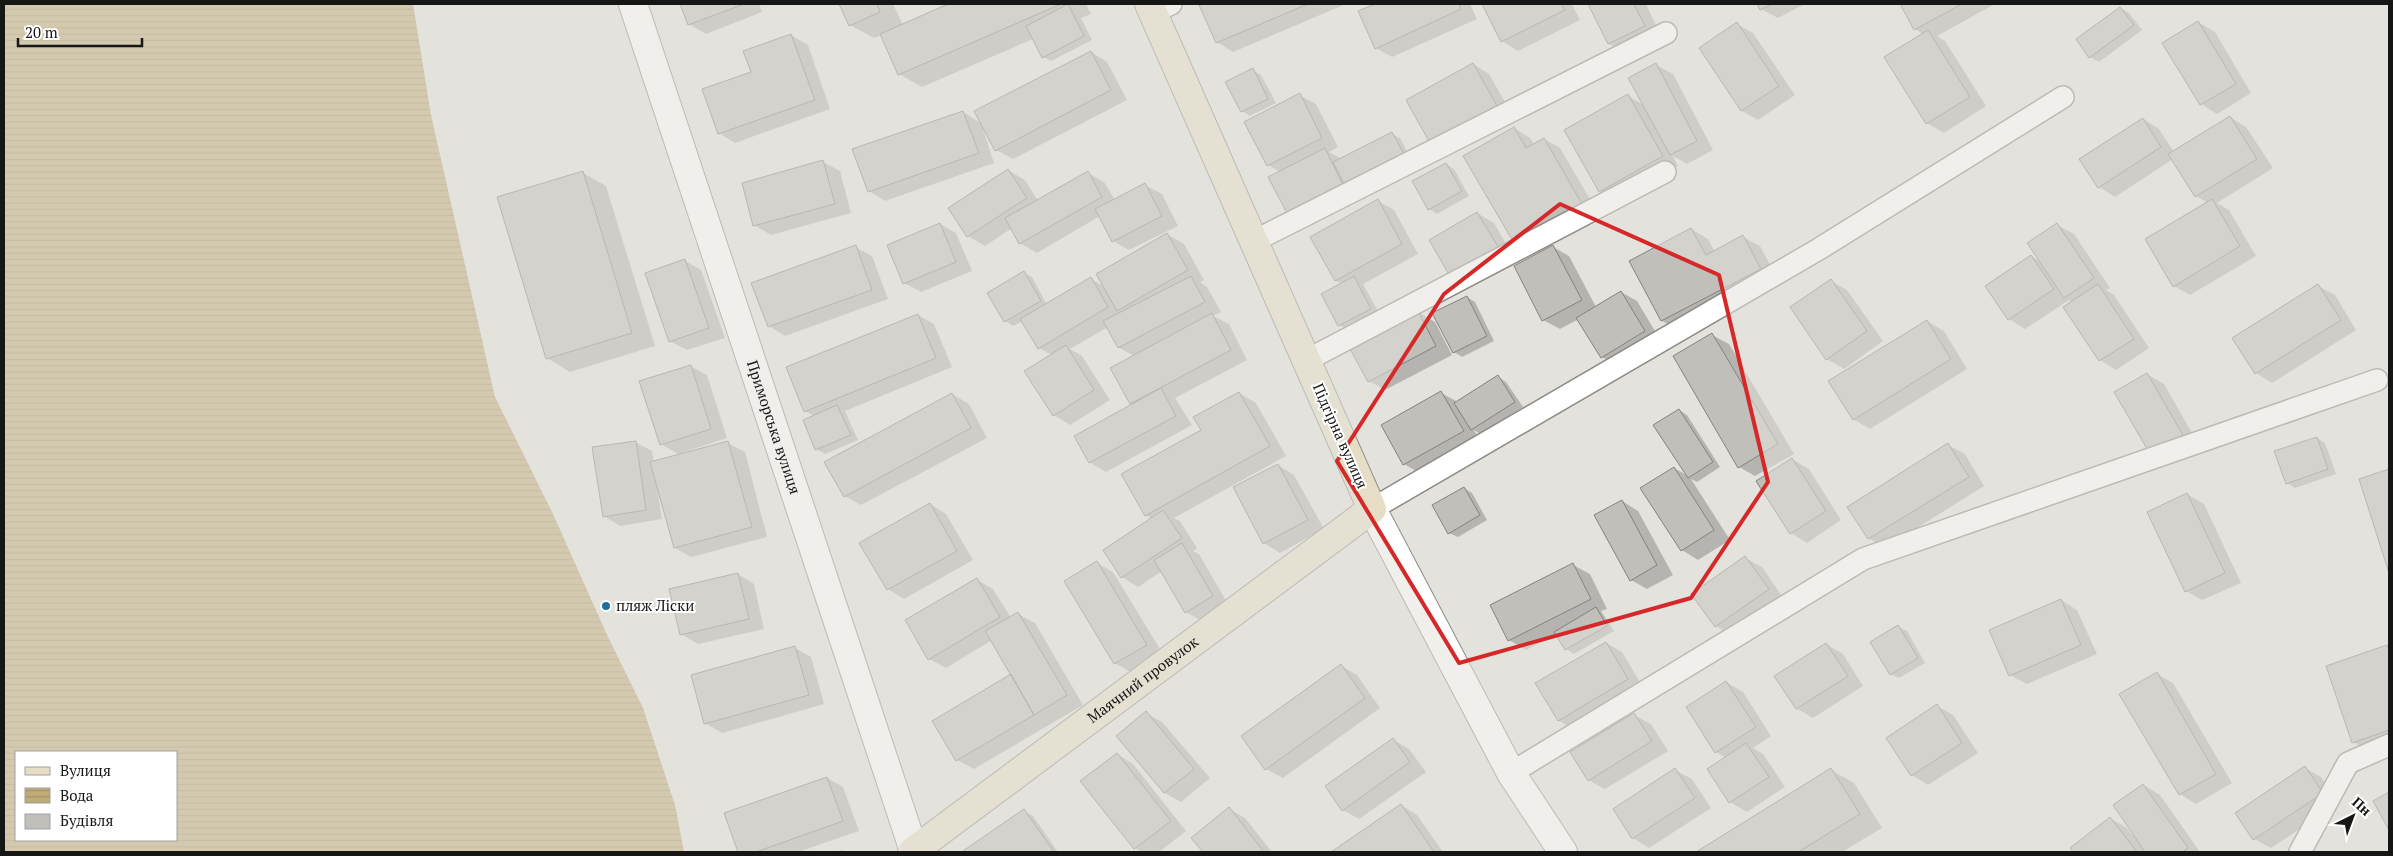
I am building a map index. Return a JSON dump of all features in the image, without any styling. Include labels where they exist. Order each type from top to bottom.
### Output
[{"type":"street","name":"Приморська вулиця","points":[[633,4],[914,852]]},
{"type":"street","name":"Підгірна вулиця","points":[[1157,7],[1254,241],[1372,509],[1511,773],[1564,852]]},
{"type":"street","name":"Маячний провулок","points":[[914,852],[1372,509]]},
{"type":"lane","points":[[1254,241],[1666,33]]},
{"type":"lane","points":[[1372,509],[1819,249],[2063,96]]},
{"type":"lane","points":[[1307,360],[1665,172]]},
{"type":"lane","points":[[1511,773],[1863,559],[2377,380]]},
{"type":"lane","points":[[2300,852],[2348,763],[2389,745]]},
{"type":"highlighted area","points":[[1560,204],[1719,275],[1768,482],[1691,598],[1459,663],[1337,461],[1444,294]]},
{"type":"water","points":[[4,4],[413,4],[431,115],[495,397],[553,514],[608,637],[643,708],[675,805],[684,852],[4,852]]},
{"type":"building","points":[[680,4],[744,4],[688,25]]},
{"type":"building","points":[[839,4],[877,4],[880,12],[849,26]]},
{"type":"building","points":[[948,4],[1061,4],[898,75],[880,34]]},
{"type":"building","points":[[1068,4],[1084,36],[1042,58],[1026,26]]},
{"type":"building","points":[[1308,4],[1216,43],[1199,5]]},
{"type":"building","points":[[1375,4],[1459,4],[1461,9],[1375,49],[1358,11]]},
{"type":"building","points":[[1482,4],[1561,4],[1565,10],[1501,42]]},
{"type":"building","points":[[1588,4],[1634,4],[1645,26],[1608,44]]},
{"type":"building","points":[[1757,4],[1772,4],[1760,10]]},
{"type":"building","points":[[1900,4],[1962,4],[1914,30]]},
{"type":"building","points":[[2120,7],[2134,25],[2089,58],[2076,39]]},
{"type":"building","points":[[2198,21],[2236,84],[2200,105],[2162,43]]},
{"type":"building","points":[[1737,22],[1779,86],[1741,111],[1699,48]]},
{"type":"building","points":[[1928,30],[1970,97],[1926,124],[1884,57]]},
{"type":"building","points":[[791,34],[815,100],[718,134],[702,89],[751,72],[743,51]]},
{"type":"building","points":[[1091,51],[1111,90],[995,151],[974,111]]},
{"type":"building","points":[[1473,63],[1497,106],[1430,143],[1406,100]]},
{"type":"building","points":[[1656,63],[1697,141],[1670,155],[1628,78]]},
{"type":"building","points":[[1253,68],[1268,99],[1241,112],[1225,82]]},
{"type":"building","points":[[1300,93],[1322,138],[1267,166],[1244,122]]},
{"type":"building","points":[[1628,94],[1663,156],[1599,192],[1564,130]]},
{"type":"building","points":[[963,111],[979,153],[868,192],[852,149]]},
{"type":"building","points":[[2230,116],[2257,159],[2195,197],[2168,154]]},
{"type":"building","points":[[2143,118],[2161,147],[2098,188],[2079,159]]},
{"type":"building","points":[[1514,127],[1526,148],[1544,138],[1582,204],[1514,243],[1463,156]]},
{"type":"building","points":[[1392,132],[1405,156],[1345,186],[1333,162]]},
{"type":"building","points":[[1325,148],[1344,187],[1288,215],[1268,177]]},
{"type":"building","points":[[823,160],[835,204],[753,226],[742,183]]},
{"type":"building","points":[[1446,163],[1462,191],[1428,210],[1412,181]]},
{"type":"building","points":[[1008,169],[1027,198],[967,237],[948,208]]},
{"type":"building","points":[[583,171],[632,333],[546,359],[497,197]]},
{"type":"building","points":[[1088,171],[1102,197],[1019,244],[1005,218]]},
{"type":"building","points":[[1145,183],[1162,216],[1112,242],[1095,209]]},
{"type":"building","points":[[1378,199],[1402,244],[1335,281],[1310,237]]},
{"type":"building","points":[[2212,199],[2240,246],[2173,287],[2145,239]]},
{"type":"building","points":[[1477,212],[1500,250],[1451,278],[1429,240]]},
{"type":"building","points":[[940,223],[956,262],[903,284],[887,245]]},
{"type":"building","points":[[2057,223],[2094,278],[2064,298],[2027,243]]},
{"type":"building","points":[[1691,228],[1706,255],[1743,235],[1761,269],[1661,321],[1629,261]]},
{"type":"building","points":[[1167,233],[1188,270],[1117,311],[1096,274]]},
{"type":"building","points":[[856,245],[872,290],[768,327],[751,283]]},
{"type":"building","points":[[1553,245],[1582,300],[1542,321],[1514,266]]},
{"type":"building","points":[[2031,255],[2054,289],[2008,320],[1985,286]]},
{"type":"building","points":[[685,259],[709,328],[669,342],[645,273]]},
{"type":"building","points":[[1024,271],[1041,301],[1004,322],[987,293]]},
{"type":"building","points":[[1191,276],[1205,302],[1118,348],[1103,321]]},
{"type":"building","points":[[1354,276],[1371,309],[1338,326],[1321,294]]},
{"type":"building","points":[[1091,277],[1108,307],[1038,349],[1020,319]]},
{"type":"building","points":[[1831,279],[1867,331],[1826,360],[1790,307]]},
{"type":"building","points":[[2098,284],[2134,339],[2099,361],[2063,307]]},
{"type":"building","points":[[2318,284],[2341,320],[2255,374],[2232,338]]},
{"type":"building","points":[[1621,291],[1645,331],[1601,358],[1576,318]]},
{"type":"building","points":[[1467,296],[1487,336],[1453,353],[1432,313]]},
{"type":"building","points":[[1418,311],[1436,346],[1368,382],[1349,347]]},
{"type":"building","points":[[1212,313],[1231,350],[1130,404],[1110,368]]},
{"type":"building","points":[[918,314],[936,358],[804,412],[786,367]]},
{"type":"building","points":[[1927,320],[1951,359],[1853,420],[1828,381]]},
{"type":"building","points":[[1712,333],[1778,444],[1738,468],[1673,356]]},
{"type":"building","points":[[1066,345],[1094,390],[1053,416],[1024,371]]},
{"type":"building","points":[[691,365],[711,429],[660,445],[639,381]]},
{"type":"building","points":[[2147,373],[2183,435],[2150,454],[2114,392]]},
{"type":"building","points":[[1498,375],[1515,402],[1471,430],[1454,403]]},
{"type":"building","points":[[1161,388],[1176,416],[1089,463],[1074,436]]},
{"type":"building","points":[[1441,391],[1464,431],[1403,465],[1381,425]]},
{"type":"building","points":[[1239,392],[1270,446],[1145,516],[1121,474],[1201,430],[1193,417]]},
{"type":"building","points":[[952,393],[971,428],[844,497],[824,462]]},
{"type":"building","points":[[837,405],[851,435],[815,450],[803,420]]},
{"type":"building","points":[[1679,409],[1713,462],[1688,478],[1653,425]]},
{"type":"building","points":[[2317,437],[2328,469],[2286,484],[2274,451]]},
{"type":"building","points":[[636,441],[646,510],[603,517],[592,447]]},
{"type":"building","points":[[728,441],[752,527],[674,548],[650,462]]},
{"type":"building","points":[[1948,443],[1969,477],[1868,539],[1847,507]]},
{"type":"building","points":[[1792,458],[1826,511],[1790,534],[1756,481]]},
{"type":"building","points":[[1278,464],[1308,520],[1263,544],[1233,487]]},
{"type":"building","points":[[1674,467],[1714,530],[1681,551],[1640,488]]},
{"type":"building","points":[[2389,469],[2389,573],[2359,479]]},
{"type":"building","points":[[1464,487],[1480,515],[1448,534],[1432,505]]},
{"type":"building","points":[[2187,493],[2225,573],[2185,592],[2147,512]]},
{"type":"building","points":[[1622,500],[1657,565],[1630,581],[1594,515]]},
{"type":"building","points":[[930,503],[957,551],[887,590],[859,543]]},
{"type":"building","points":[[1163,510],[1182,538],[1121,578],[1103,550]]},
{"type":"building","points":[[1182,543],[1213,596],[1185,613],[1154,560]]},
{"type":"building","points":[[1745,556],[1769,589],[1715,627],[1691,594]]},
{"type":"building","points":[[1097,561],[1147,645],[1114,664],[1064,581]]},
{"type":"building","points":[[1573,563],[1591,599],[1508,641],[1490,605]]},
{"type":"building","points":[[738,573],[749,619],[680,635],[669,589]]},
{"type":"building","points":[[977,578],[1000,617],[928,660],[905,620]]},
{"type":"building","points":[[2061,599],[2081,645],[2009,676],[1989,630]]},
{"type":"building","points":[[1596,607],[1607,626],[1565,650],[1554,632]]},
{"type":"building","points":[[1018,612],[1067,695],[1034,715],[985,631]]},
{"type":"building","points":[[1898,625],[1918,658],[1890,675],[1870,642]]},
{"type":"building","points":[[1606,642],[1628,679],[1558,721],[1535,683]]},
{"type":"building","points":[[1826,643],[1848,676],[1796,709],[1774,676]]},
{"type":"building","points":[[2387,645],[2389,652],[2389,730],[2352,743],[2326,666]]},
{"type":"building","points":[[795,646],[809,695],[704,724],[691,675]]},
{"type":"building","points":[[1341,664],[1365,698],[1265,770],[1241,736]]},
{"type":"building","points":[[2157,672],[2216,774],[2179,795],[2119,694]]},
{"type":"building","points":[[1011,674],[1034,715],[956,761],[932,721]]},
{"type":"building","points":[[1726,681],[1756,727],[1715,753],[1686,707]]},
{"type":"building","points":[[1937,704],[1962,743],[1911,776],[1886,738]]},
{"type":"building","points":[[1146,711],[1194,769],[1164,793],[1116,736]]},
{"type":"building","points":[[1634,713],[1652,741],[1588,781],[1570,752]]},
{"type":"building","points":[[1393,738],[1410,762],[1342,811],[1325,786]]},
{"type":"building","points":[[1746,743],[1769,777],[1729,803],[1707,769]]},
{"type":"building","points":[[1117,753],[1171,821],[1134,849],[1080,781]]},
{"type":"building","points":[[2305,766],[2323,793],[2253,840],[2235,813]]},
{"type":"building","points":[[1675,768],[1695,798],[1632,839],[1613,809]]},
{"type":"building","points":[[1831,768],[1860,814],[1798,852],[1696,852]]},
{"type":"building","points":[[827,777],[843,821],[756,852],[738,852],[724,813]]},
{"type":"building","points":[[2143,784],[2188,848],[2182,852],[2145,852],[2113,805]]},
{"type":"building","points":[[2389,792],[2389,830],[2373,801]]},
{"type":"building","points":[[1401,804],[1434,852],[1331,852]]},
{"type":"building","points":[[1229,807],[1264,852],[1203,852],[1191,838]]},
{"type":"building","points":[[1024,809],[1054,852],[963,852],[963,851]]},
{"type":"building","points":[[2110,817],[2137,852],[2073,852],[2070,848]]},
{"type":"place","name":"пляж Ліски","points":[[606,606]]}]
